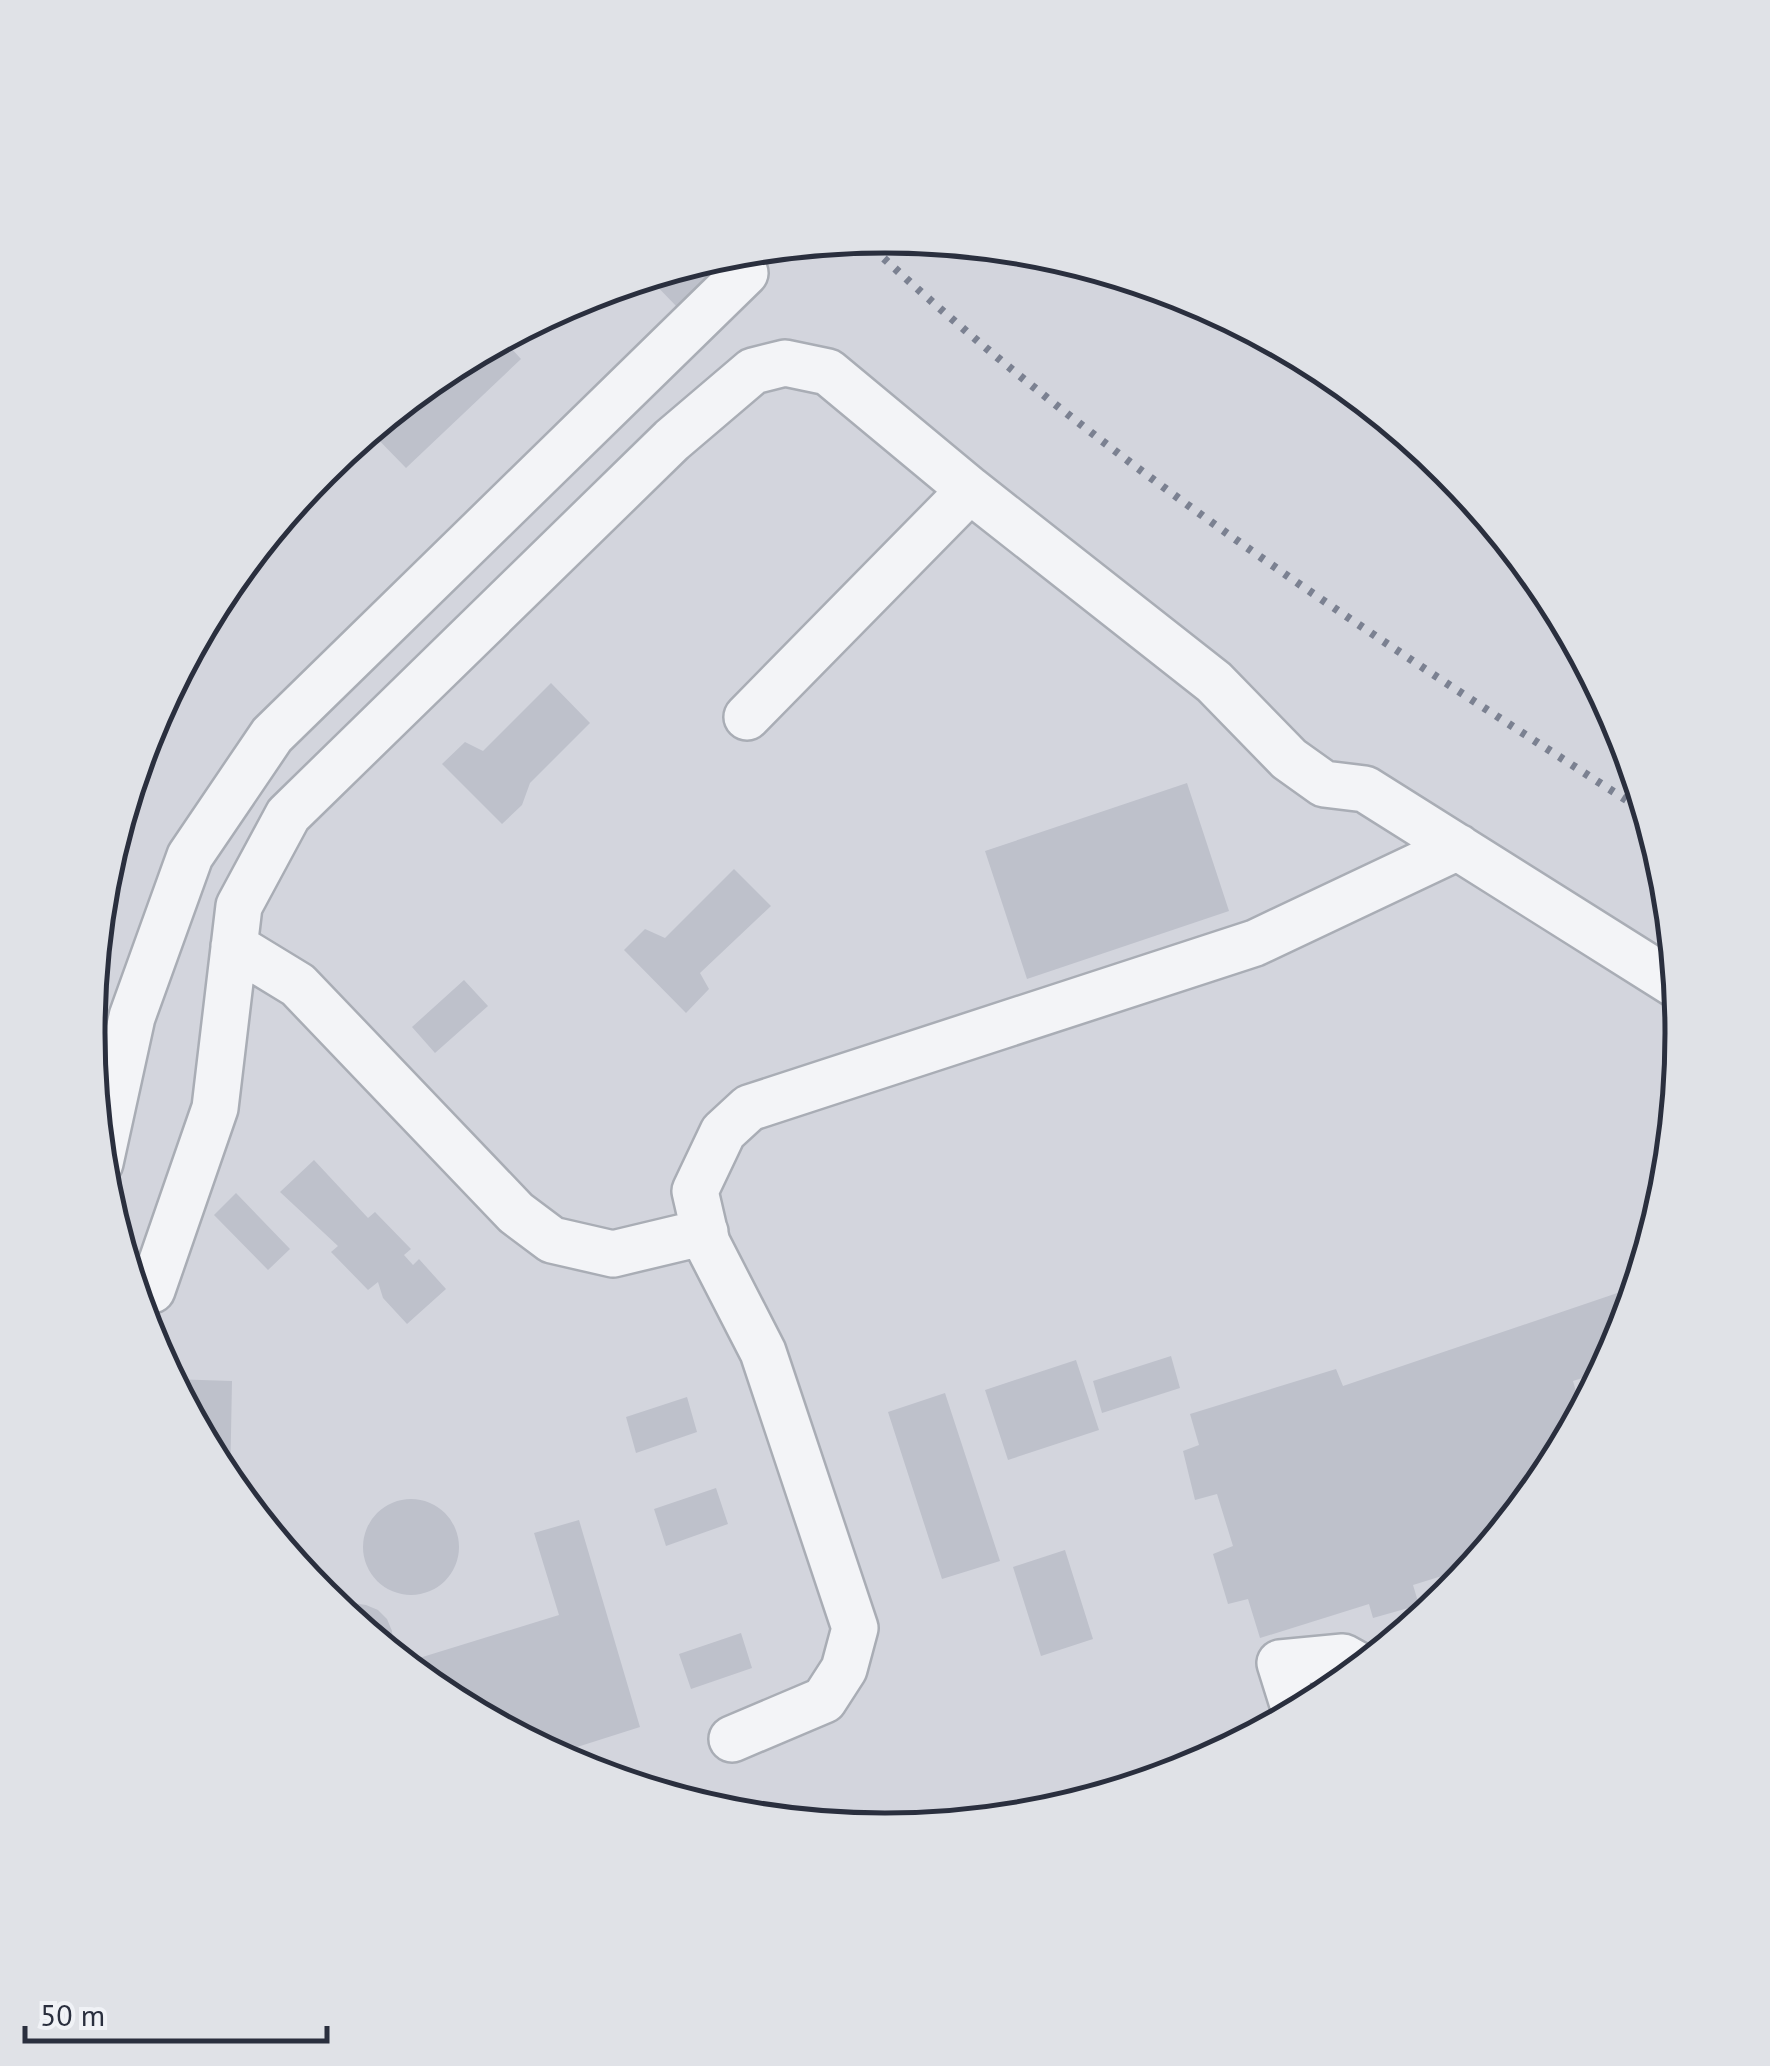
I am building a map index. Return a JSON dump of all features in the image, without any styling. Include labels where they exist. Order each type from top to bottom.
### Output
[{"type":"lane","points":[[110,1117],[132,1017],[190,856],[272,735],[745,273],[740,267]]},
{"type":"lane","points":[[152,1290],[214,1108],[239,906],[288,815],[672,440],[753,371],[785,363],[828,372],[970,490],[1214,682],[1289,759],[1324,784],[1366,789],[1662,976]]},
{"type":"lane","points":[[746,717],[970,490]]},
{"type":"lane","points":[[732,1739],[824,1700],[844,1669],[855,1628],[762,1352],[706,1242],[695,1191],[724,1132],[749,1108],[1255,943],[1458,847]]},
{"type":"lane","points":[[234,946],[298,985],[516,1213],[552,1240],[612,1254],[705,1232]]},
{"type":"lane","points":[[1291,1698],[1280,1664],[1343,1657],[1349,1660]]},
{"type":"shaded area","points":[[885,253],[987,260],[1037,268],[1136,294],[1230,333],[1275,358],[1360,414],[1399,447],[1437,481],[1504,558],[1534,600],[1585,688],[1624,782],[1638,831],[1650,881],[1663,982],[1665,1033],[1658,1135],[1650,1185],[1624,1284],[1585,1378],[1560,1423],[1504,1508],[1471,1547],[1437,1585],[1360,1652],[1318,1682],[1230,1733],[1136,1772],[1087,1786],[1037,1798],[936,1811],[885,1813],[783,1806],[733,1798],[634,1772],[540,1733],[495,1708],[410,1652],[371,1619],[333,1585],[266,1508],[236,1466],[185,1378],[146,1284],[132,1235],[120,1185],[107,1084],[105,1033],[112,931],[120,881],[146,782],[185,688],[210,643],[266,558],[299,519],[333,481],[410,414],[452,384],[540,333],[634,294],[683,280],[733,268],[834,255]]},
{"type":"building","points":[[710,274],[710,274],[679,309],[658,287]]},
{"type":"building","points":[[512,349],[521,359],[406,468],[379,440],[452,384]]},
{"type":"building","points":[[551,683],[590,723],[530,783],[522,805],[502,824],[442,764],[465,742],[483,751]]},
{"type":"building","points":[[1187,783],[1229,911],[1027,979],[985,851]]},
{"type":"building","points":[[734,869],[771,906],[700,973],[709,989],[686,1013],[624,950],[645,929],[665,938]]},
{"type":"building","points":[[464,980],[488,1006],[435,1053],[412,1027]]},
{"type":"building","points":[[314,1160],[368,1218],[375,1212],[411,1249],[404,1255],[413,1265],[419,1259],[446,1289],[407,1324],[383,1298],[378,1282],[368,1290],[331,1252],[338,1246],[280,1192]]},
{"type":"building","points":[[236,1193],[290,1249],[268,1270],[214,1215]]},
{"type":"building","points":[[1621,1292],[1585,1377],[1573,1381],[1576,1393],[1534,1466],[1504,1508],[1446,1575],[1413,1585],[1418,1602],[1373,1618],[1369,1604],[1260,1638],[1248,1599],[1228,1604],[1213,1554],[1233,1546],[1217,1494],[1195,1500],[1183,1451],[1199,1445],[1190,1414],[1336,1369],[1343,1386]]},
{"type":"building","points":[[1171,1356],[1180,1388],[1102,1413],[1093,1381]]},
{"type":"building","points":[[1076,1360],[1099,1430],[1008,1460],[985,1390]]},
{"type":"building","points":[[186,1380],[232,1381],[231,1457]]},
{"type":"building","points":[[945,1393],[1000,1561],[942,1579],[888,1412]]},
{"type":"building","points":[[687,1397],[697,1432],[636,1453],[626,1417]]},
{"type":"building","points":[[716,1488],[728,1524],[666,1546],[654,1509]]},
{"type":"building","points":[[411,1499],[429,1503],[445,1513],[455,1529],[459,1547],[455,1565],[445,1581],[429,1591],[411,1595],[393,1591],[377,1581],[367,1565],[363,1547],[367,1529],[377,1513],[393,1503]]},
{"type":"building","points":[[579,1520],[640,1727],[574,1748],[495,1708],[419,1658],[559,1615],[534,1533]]},
{"type":"building","points":[[1065,1550],[1093,1639],[1041,1656],[1013,1567]]},
{"type":"building","points":[[353,1603],[378,1610],[393,1637]]},
{"type":"building","points":[[741,1633],[752,1668],[691,1689],[679,1654]]},
{"type":"railway","points":[[879,253],[953,320],[1143,472],[1342,613],[1630,802]]}]
